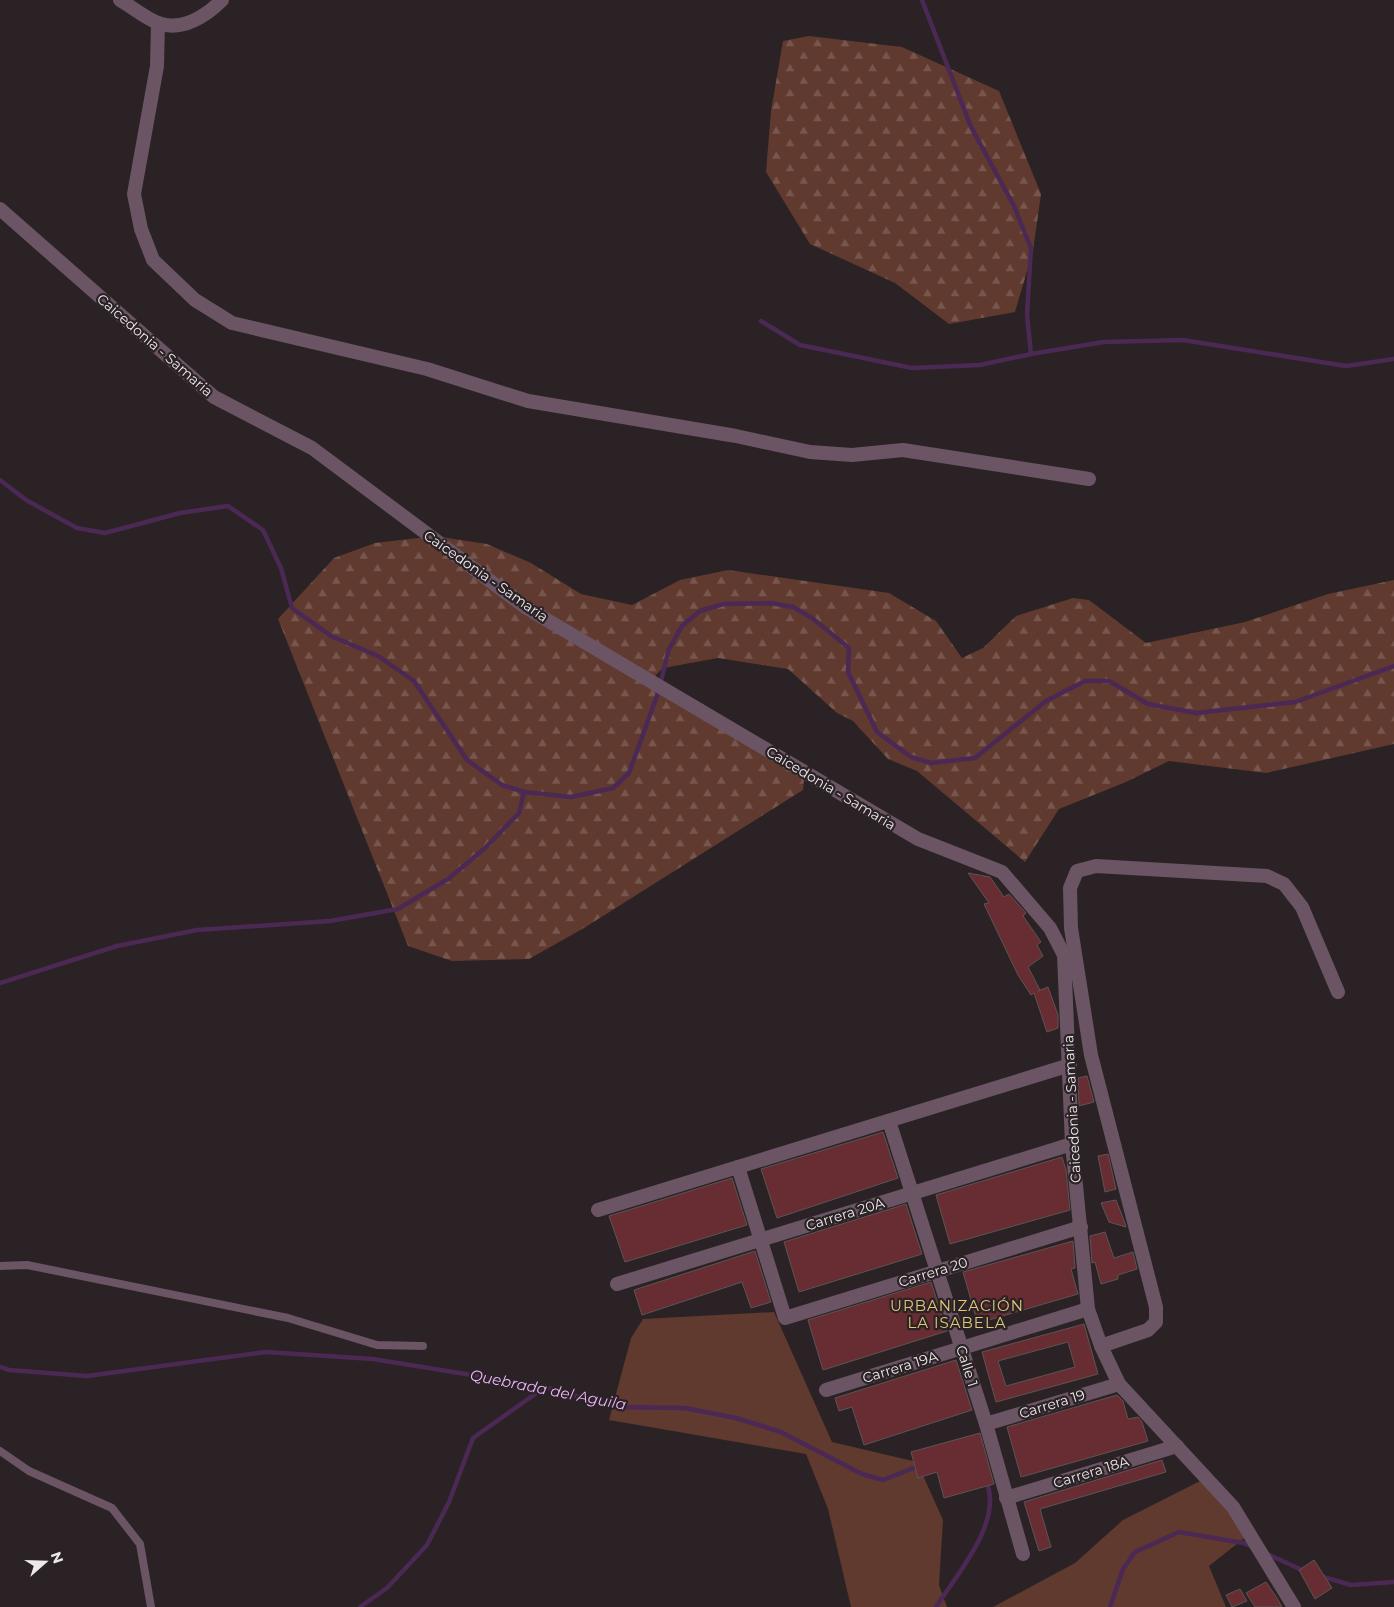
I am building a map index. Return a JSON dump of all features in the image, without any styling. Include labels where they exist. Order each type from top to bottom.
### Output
[{"type":"street","points":[[120,0],[158,23],[179,25],[207,14],[222,0]]},
{"type":"street","points":[[158,23],[157,66],[134,194],[141,229],[153,260],[195,300],[232,323],[427,369],[528,401],[736,436],[810,452],[852,455],[903,450],[1089,479]]},
{"type":"street","name":"Caicedonia - Samaria","points":[[0,209],[214,397],[312,448],[525,607],[918,839],[1002,872],[1050,928],[1064,955],[1072,1144],[1088,1309],[1101,1346],[1119,1384],[1233,1507],[1294,1607]]},
{"type":"street","points":[[1101,1346],[1148,1330],[1156,1322],[1156,1307],[1091,1055],[1071,928],[1070,888],[1076,871],[1096,866],[1267,876],[1284,884],[1302,907],[1338,992]]},
{"type":"street","points":[[598,1210],[1070,1065]]},
{"type":"street","name":"Calle 1","points":[[889,1121],[986,1424],[1023,1554]]},
{"type":"street","name":"Carrera 20A","points":[[617,1284],[1072,1144]]},
{"type":"street","points":[[738,1167],[761,1240]]},
{"type":"street","name":"Carrera 20","points":[[761,1240],[785,1318],[1081,1227]]},
{"type":"street","name":"Carrera 19A","points":[[826,1390],[1088,1309]]},
{"type":"street","name":"Carrera 19","points":[[986,1424],[1119,1384]]},
{"type":"street","name":"Carrera 18A","points":[[1006,1498],[1177,1446]]},
{"type":"lane","points":[[0,1266],[27,1265],[288,1318],[377,1345],[423,1346]]},
{"type":"lane","points":[[0,1451],[29,1471],[112,1508],[140,1544],[151,1607]]},
{"type":"green space","points":[[809,36],[902,47],[999,91],[1041,194],[1033,251],[1015,312],[949,324],[895,283],[810,244],[766,172],[771,111],[783,41]]},
{"type":"green space","points":[[435,536],[487,544],[531,563],[581,594],[632,605],[680,580],[728,570],[889,593],[936,621],[962,658],[983,648],[1016,616],[1073,598],[1089,600],[1146,643],[1245,622],[1328,594],[1394,580],[1394,744],[1266,773],[1169,761],[1126,782],[1059,809],[1025,862],[917,771],[888,759],[853,721],[837,713],[788,669],[718,658],[663,668],[654,677],[805,768],[803,790],[584,928],[529,959],[452,961],[408,946],[278,619],[334,558],[375,543]]},
{"type":"green space","points":[[774,1312],[832,1442],[917,1462],[943,1520],[939,1585],[947,1607],[851,1607],[828,1509],[806,1454],[609,1420],[631,1338],[643,1319]]},
{"type":"green space","points":[[1204,1479],[1252,1532],[1209,1566],[1226,1607],[993,1607],[1075,1563],[1123,1520]]},
{"type":"building","points":[[968,873],[990,877],[1004,897],[1009,894],[1026,913],[1023,916],[1041,942],[1037,945],[1043,956],[1028,967],[1040,990],[1038,991],[1048,987],[1058,1015],[1058,1028],[1047,1032],[1034,993],[1031,995],[1018,975],[984,904],[989,903]]},
{"type":"building","points":[[1087,1076],[1094,1102],[1079,1106],[1078,1078]]},
{"type":"building","points":[[883,1132],[898,1178],[777,1218],[761,1169]]},
{"type":"building","points":[[1108,1154],[1116,1189],[1105,1192],[1098,1156]]},
{"type":"building","points":[[1062,1157],[1066,1170],[1070,1210],[950,1244],[936,1195]]},
{"type":"building","points":[[732,1178],[747,1225],[625,1262],[609,1216]]},
{"type":"building","points":[[1116,1200],[1126,1227],[1109,1222],[1101,1203]]},
{"type":"building","points":[[906,1204],[922,1254],[799,1292],[784,1242]]},
{"type":"building","points":[[1105,1232],[1114,1258],[1133,1252],[1137,1269],[1118,1275],[1118,1279],[1101,1284],[1095,1262],[1092,1263],[1090,1236]]},
{"type":"building","points":[[1073,1241],[1075,1268],[1071,1269],[1078,1294],[982,1322],[982,1320],[977,1321],[963,1272]]},
{"type":"building","points":[[755,1251],[771,1302],[751,1308],[742,1282],[642,1315],[634,1290]]},
{"type":"building","points":[[931,1282],[947,1331],[823,1370],[808,1320]]},
{"type":"building","points":[[1084,1324],[1098,1374],[996,1402],[982,1352]],"holes":[[[1068,1342],[1075,1367],[1006,1386],[998,1361]]]},
{"type":"building","points":[[956,1360],[972,1410],[864,1445],[852,1407],[839,1411],[835,1398]]},
{"type":"building","points":[[1117,1395],[1123,1401],[1128,1419],[1138,1417],[1142,1422],[1148,1441],[1021,1477],[1007,1427]]},
{"type":"building","points":[[980,1433],[994,1484],[944,1498],[937,1472],[918,1478],[911,1452]]},
{"type":"building","points":[[1162,1460],[1166,1472],[1040,1509],[1051,1547],[1039,1551],[1024,1502]]},
{"type":"building","points":[[1314,1560],[1332,1588],[1315,1599],[1299,1570]]},
{"type":"building","points":[[1266,1582],[1282,1607],[1255,1607],[1246,1593]]},
{"type":"building","points":[[1240,1589],[1247,1601],[1232,1607],[1226,1595]]},
{"type":"waterway","points":[[922,0],[971,127],[1014,206],[1031,248],[1027,315],[1031,354]]},
{"type":"waterway","points":[[761,321],[800,345],[912,368],[980,365],[1031,354],[1104,342],[1183,340],[1346,366],[1394,359]]},
{"type":"waterway","points":[[0,480],[26,500],[77,528],[105,533],[180,513],[228,506],[263,530],[281,568],[292,608],[331,636],[378,656],[414,681],[467,760],[502,785],[524,792],[571,797],[613,788],[629,773],[658,693],[669,649],[682,626],[700,611],[723,604],[771,603],[793,607],[812,618],[849,648],[848,672],[877,732],[911,757],[931,763],[975,758],[1046,701],[1085,681],[1109,681],[1148,704],[1196,713],[1295,702],[1394,666]]},
{"type":"waterway","points":[[0,983],[117,946],[197,930],[330,921],[398,909],[448,879],[484,849],[519,813],[524,792]]},
{"type":"waterway","name":"Quebrada del Aguila","points":[[0,1367],[9,1370],[87,1376],[266,1352],[373,1359],[545,1387],[613,1407],[685,1408],[736,1418],[781,1432],[862,1474],[883,1480],[919,1466]]},
{"type":"waterway","points":[[360,1607],[387,1588],[427,1545],[449,1502],[473,1438],[545,1387]]},
{"type":"waterway","name":"Quebrada del Aguila","points":[[936,1607],[976,1547],[984,1530],[989,1513],[990,1497],[986,1481]]},
{"type":"waterway","name":"Quebrada del Aguila","points":[[1110,1607],[1123,1569],[1135,1552],[1179,1532],[1252,1546]]},
{"type":"waterway","name":"Quebrada del Aguila","points":[[1265,1553],[1304,1571]]},
{"type":"waterway","name":"Quebrada del Aguila","points":[[1320,1576],[1351,1585],[1394,1582]]},
{"type":"district","name":"URBANIZACIÓN LA ISABELA","points":[[957,1314]]}]
